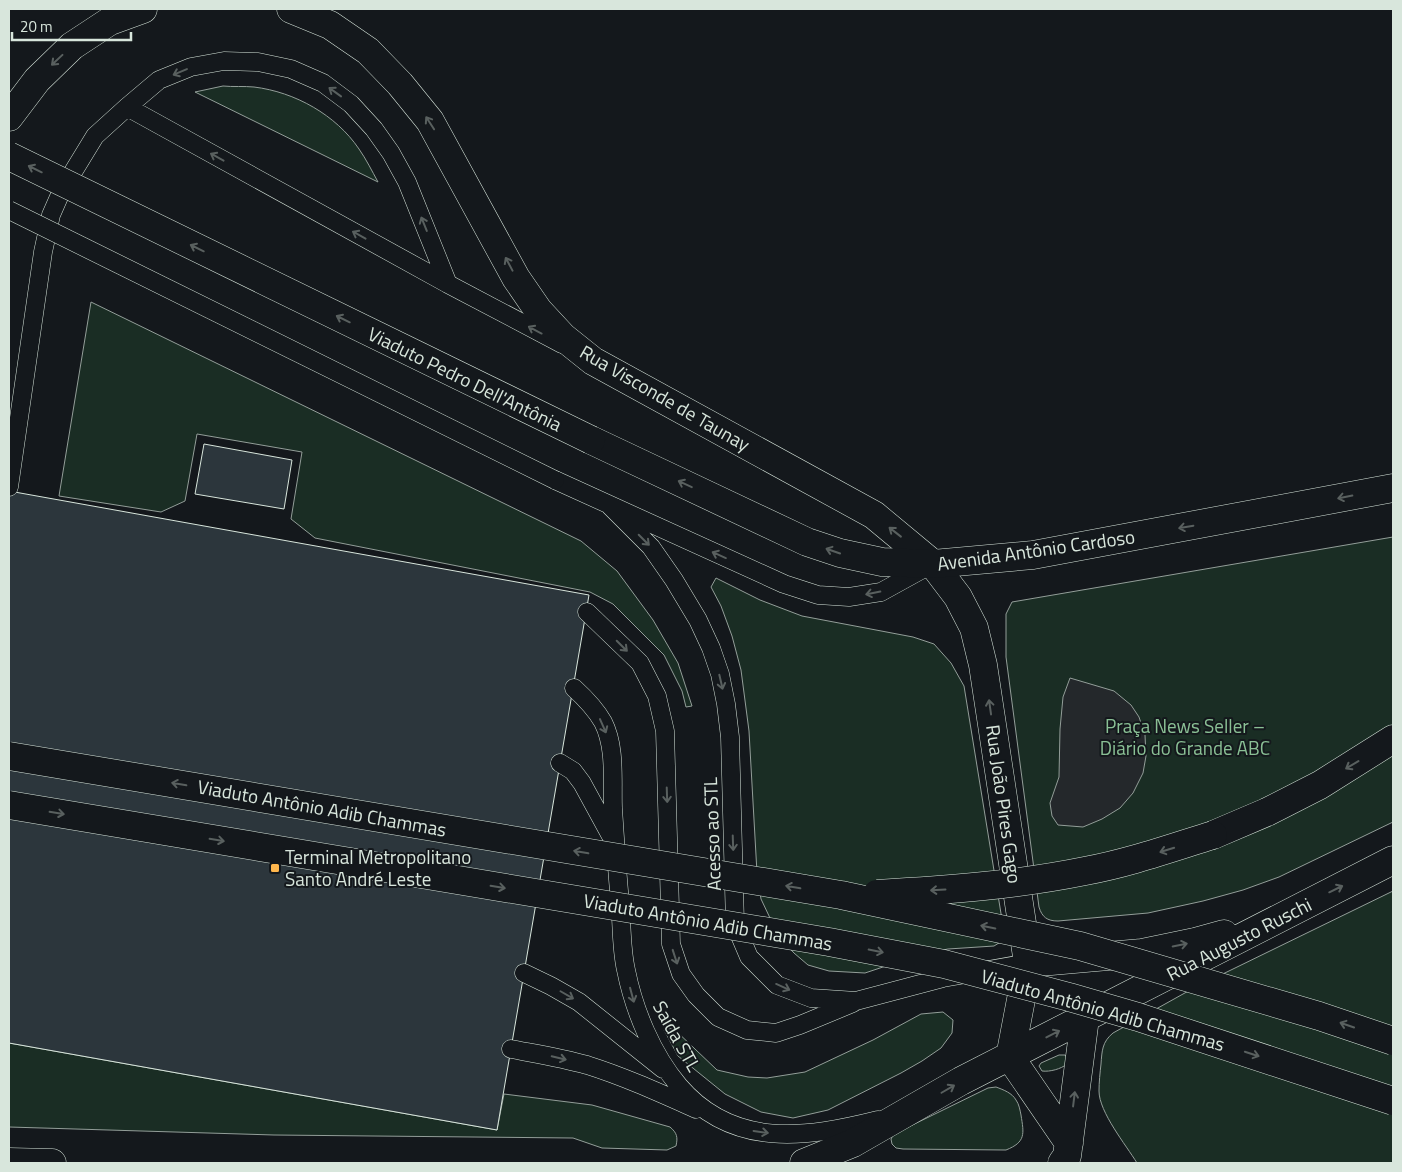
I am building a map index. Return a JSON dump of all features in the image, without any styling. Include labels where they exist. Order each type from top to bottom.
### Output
[{"type":"main road","points":[[9,117],[37,80],[72,46],[110,22],[143,9]]},
{"type":"main road","name":"Rua Visconde de Taunay","points":[[291,9],[330,25],[368,51],[400,84],[430,121],[516,278],[538,310],[563,337],[593,361],[874,515],[933,564]]},
{"type":"main road","name":"Viaduto Pedro Dell'Antônia","points":[[9,156],[591,440],[807,542],[840,553],[882,562],[933,564]]},
{"type":"main road","name":"Avenida Antônio Cardoso","points":[[933,564],[1033,555],[1393,488]]},
{"type":"main road","name":"Rua João Pires Gago","points":[[933,564],[958,597],[974,628],[983,665],[1028,963],[1010,1057]]},
{"type":"main road","points":[[841,895],[961,889],[1085,871],[1131,861],[1213,835],[1268,812],[1320,785],[1393,739]]},
{"type":"main road","name":"Viaduto Antônio Adib Chammas","points":[[9,756],[841,895],[1080,946],[1310,1013],[1393,1041]]},
{"type":"main road","name":"Viaduto Antônio Adib Chammas","points":[[9,805],[828,942],[944,964],[1138,1017],[1393,1101]]},
{"type":"main road","name":"Rua Augusto Ruschi","points":[[804,1163],[853,1143],[961,1081],[1393,860]]},
{"type":"main road","points":[[1028,963],[1142,953],[1195,942],[1277,918]]},
{"type":"main road","points":[[1066,1153],[1085,1018]]},
{"type":"main road","points":[[1010,1057],[1066,1153]]},
{"type":"main road","points":[[9,1162],[52,1163]]},
{"type":"lane","points":[[9,487],[43,252],[51,215],[62,190],[95,136],[159,80],[191,67],[224,61],[258,62],[283,67],[323,83],[351,104],[374,129],[391,153],[407,182],[448,284]]},
{"type":"lane","points":[[127,107],[448,284],[593,361]]},
{"type":"lane","points":[[9,210],[610,506]]},
{"type":"lane","name":"Avenida Antônio Cardoso","points":[[610,506],[784,584],[818,595],[849,597],[881,592],[933,564]]},
{"type":"lane","name":"Acesso ao STL","points":[[610,506],[651,547],[674,580],[698,620],[720,674],[730,737],[735,924],[749,957],[777,985],[811,998],[856,1001],[943,978],[1028,963]]},
{"type":"lane","points":[[586,612],[640,663],[657,696],[665,731],[671,944],[681,974],[696,995],[718,1017],[747,1030],[776,1033],[856,1001]]},
{"type":"lane","name":"Saída STL","points":[[574,688],[590,703],[599,716],[610,745],[615,842],[626,969],[638,1015],[668,1073],[686,1094],[714,1118],[744,1130],[776,1134],[808,1134],[836,1131],[905,1113]]},
{"type":"lane","points":[[560,763],[573,771],[582,782],[615,842]]},
{"type":"lane","points":[[524,973],[579,1002],[668,1073]]},
{"type":"lane","points":[[511,1049],[588,1065],[634,1082],[714,1118]]},
{"type":"green space","points":[[223,86],[254,87],[269,90],[284,94],[313,107],[339,126],[350,137],[362,153],[378,182],[195,92]]},
{"type":"green space","points":[[91,302],[581,541],[617,571],[653,620],[678,663],[692,706],[686,707],[682,691],[664,655],[613,604],[590,592],[315,538],[291,519],[302,452],[197,434],[185,501],[161,512],[59,496]]},
{"type":"green space","name":"Praça News Seller – Diário do Grande ABC","points":[[1393,537],[1393,822],[1279,877],[1243,890],[1148,913],[1058,921],[1046,918],[1039,907],[1006,657],[1006,614],[1012,602]]},
{"type":"green space","points":[[716,578],[760,600],[802,616],[913,637],[934,644],[951,663],[964,686],[1004,932],[1002,941],[994,946],[948,949],[922,954],[865,973],[829,971],[808,965],[779,937],[761,899],[757,873],[749,731],[741,670],[732,636],[721,606],[711,587]]},
{"type":"green space","points":[[1393,891],[1393,1163],[1137,1163],[1108,1118],[1100,1099],[1099,1084],[1102,1051],[1109,1036],[1192,989]]},
{"type":"green space","points":[[943,1012],[953,1020],[952,1033],[941,1048],[901,1073],[828,1110],[793,1118],[761,1112],[725,1094],[678,1056],[664,1030],[673,1028],[717,1070],[748,1077],[767,1078],[805,1072],[873,1040],[921,1014]]},
{"type":"green space","points":[[9,1043],[497,1130],[504,1094],[592,1105],[670,1127],[676,1133],[677,1143],[676,1146],[667,1150],[602,1148],[573,1138],[274,1135],[9,1127]]},
{"type":"green space","points":[[1059,1055],[1065,1055],[1068,1059],[1067,1064],[1055,1070],[1042,1071],[1039,1066],[1041,1063]]},
{"type":"green space","points":[[996,1087],[1012,1095],[1019,1107],[1023,1132],[1020,1140],[1013,1147],[1006,1150],[903,1149],[896,1148],[892,1144],[891,1139],[894,1134],[988,1088]]},
{"type":"shaded area","points":[[1070,678],[1114,691],[1131,705],[1139,717],[1145,735],[1146,756],[1143,773],[1133,793],[1120,808],[1102,819],[1083,827],[1058,825],[1052,816],[1050,803],[1059,777],[1063,697]]},
{"type":"building","points":[[204,444],[292,460],[284,509],[195,494]]},
{"type":"building","name":"Terminal Metropolitano Santo André Leste","points":[[9,491],[589,595],[497,1130],[9,1043]]},
{"type":"place","name":"Terminal Metropolitano Santo André Leste","points":[[275,868]]}]
